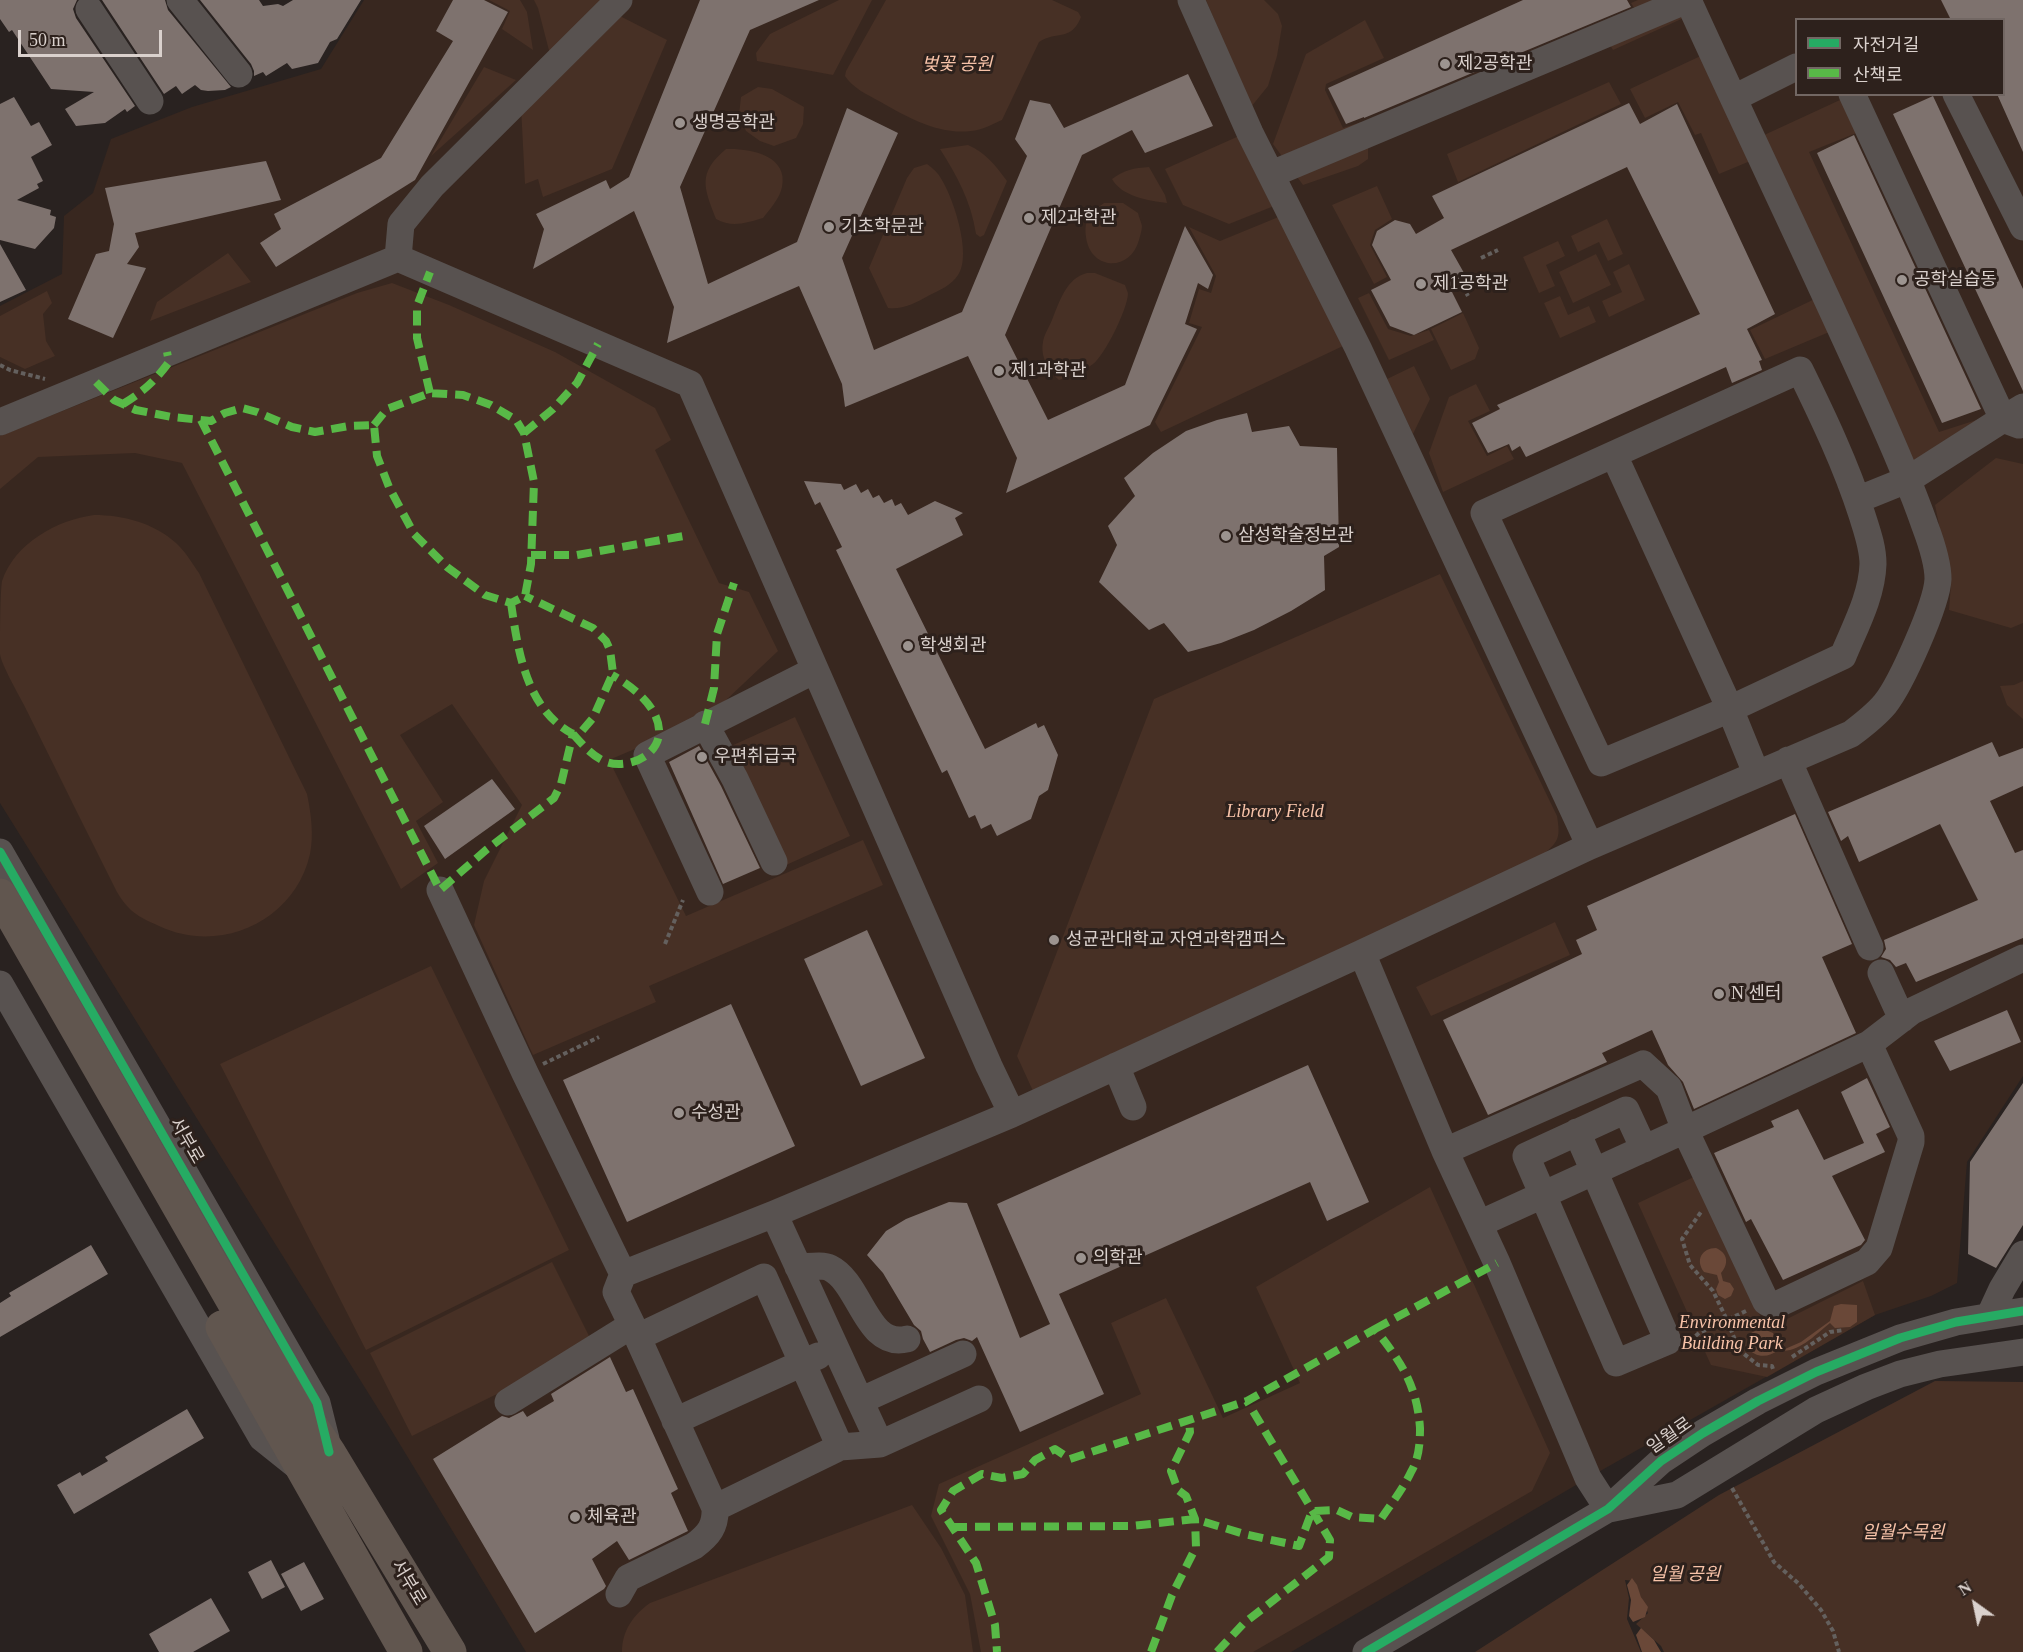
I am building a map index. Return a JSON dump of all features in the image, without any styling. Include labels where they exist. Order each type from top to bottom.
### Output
[{"type":"main road","name":"서부로","points":[[0,895],[249,1351],[301,1469],[406,1652]]},
{"type":"main road","name":"서부로","points":[[0,939],[249,1351],[329,1452],[450,1652]]},
{"type":"street","points":[[180,0],[239,74]]},
{"type":"street","points":[[1191,0],[1251,133],[1358,348],[1590,846]]},
{"type":"street","points":[[619,1594],[628,1578],[702,1540],[711,1531],[716,1520],[715,1508],[616,1292],[623,1274],[774,1214],[1012,1114],[1590,846],[1851,734],[1870,720],[1886,703],[1909,660],[1935,596],[1938,578],[1932,546],[1909,479],[1688,0],[1272,174]]},
{"type":"street","points":[[398,258],[401,224],[432,186],[614,2]]},
{"type":"street","points":[[89,9],[150,101]]},
{"type":"street","points":[[1734,98],[1795,69]]},
{"type":"street","points":[[1853,96],[2016,418],[1909,479],[1857,500]]},
{"type":"street","points":[[1957,96],[2023,227]]},
{"type":"street","points":[[0,422],[398,258],[690,384],[1012,1114]]},
{"type":"street","points":[[1800,370],[1839,454],[1857,500],[1871,544],[1873,565],[1866,599],[1843,656],[1730,709],[1601,763],[1484,513],[1800,370]]},
{"type":"street","points":[[1614,455],[1730,709],[1756,774]]},
{"type":"street","points":[[1475,598],[1515,578]]},
{"type":"street","points":[[710,892],[647,755],[815,670]]},
{"type":"street","points":[[705,724],[735,779],[774,862]]},
{"type":"street","points":[[1788,760],[1870,947]]},
{"type":"street","name":"서부로","points":[[0,852],[316,1403],[329,1452]]},
{"type":"street","points":[[440,890],[525,1073],[623,1274]]},
{"type":"street","points":[[1362,953],[1445,1151],[1479,1224],[1588,1478],[1608,1509]]},
{"type":"street","points":[[1479,1224],[1869,1044],[1912,1011],[2023,958]]},
{"type":"street","points":[[1881,973],[1902,1019]]},
{"type":"street","name":"서부로","points":[[0,984],[262,1438],[301,1469]]},
{"type":"street","points":[[1445,1151],[1642,1064],[1669,1088],[1685,1130],[1766,1302],[1774,1306],[1867,1262],[1879,1248],[1911,1142],[1907,1128],[1869,1044]]},
{"type":"street","points":[[1116,1066],[1133,1107]]},
{"type":"street","points":[[1577,1131],[1668,1341],[1616,1363],[1526,1156],[1577,1131],[1626,1110],[1644,1149]]},
{"type":"street","points":[[774,1214],[879,1444]]},
{"type":"street","points":[[1990,1315],[2013,1288],[2023,1254]]},
{"type":"street","points":[[798,1267],[829,1267],[843,1277],[853,1290],[874,1327],[893,1340],[907,1339]]},
{"type":"street","points":[[508,1402],[635,1331],[764,1277],[840,1447]]},
{"type":"street","name":"일월로","points":[[1366,1652],[1608,1509],[1661,1461],[1758,1401],[1816,1372],[1900,1338],[1927,1329],[1990,1315],[2023,1311]]},
{"type":"street","points":[[675,1420],[803,1362],[836,1350]]},
{"type":"street","name":"일월로","points":[[1608,1509],[1677,1495],[1816,1410],[1900,1374],[1940,1364],[2023,1352]]},
{"type":"street","points":[[860,1401],[963,1354]]},
{"type":"street","points":[[715,1508],[840,1447],[879,1444],[979,1399]]},
{"type":"path","points":[[1481,258],[1498,250]]},
{"type":"path","points":[[1463,287],[1468,296]]},
{"type":"path","points":[[0,365],[10,370],[82,388]]},
{"type":"path","points":[[666,944],[682,900]]},
{"type":"path","points":[[525,1073],[599,1037]]},
{"type":"path","points":[[1715,1192],[1682,1239],[1690,1265],[1713,1291],[1739,1350],[1758,1365],[1774,1365],[1775,1372]]},
{"type":"path","points":[[1700,1333],[1766,1302]]},
{"type":"path","points":[[1791,1357],[1830,1332],[1844,1330]]},
{"type":"path","points":[[1732,1488],[1774,1562],[1799,1584],[1821,1611],[1833,1631],[1839,1652]]},
{"type":"shaded area","name":"성균관대학교 자연과학캠퍼스","points":[[364,0],[2023,0],[2023,1076],[1967,1162],[1957,1283],[1931,1296],[1875,1315],[1588,1478],[1291,1652],[526,1652],[387,1423],[0,803],[0,306],[62,274],[64,216],[93,193],[111,139],[192,107],[321,69]]},
{"type":"shaded area","points":[[1716,1248],[1723,1253],[1726,1259],[1721,1273],[1723,1281],[1730,1283],[1734,1289],[1731,1296],[1725,1299],[1718,1295],[1716,1289],[1719,1282],[1717,1275],[1704,1272],[1700,1263],[1704,1252]]},
{"type":"shaded area","points":[[1857,1305],[1857,1322],[1850,1327],[1835,1328],[1830,1323],[1799,1347],[1785,1351],[1778,1350],[1766,1356],[1754,1354],[1748,1348],[1751,1333],[1761,1328],[1773,1333],[1778,1347],[1785,1349],[1801,1342],[1830,1321],[1834,1306]]},
{"type":"shaded area","points":[[1632,1578],[1648,1607],[1645,1617],[1633,1622],[1629,1616],[1631,1600],[1627,1585]]},
{"type":"shaded area","points":[[1641,1628],[1654,1640],[1661,1652],[1642,1652],[1636,1635]]},
{"type":"green space","points":[[489,0],[520,0],[527,12],[533,50],[502,29],[510,11]]},
{"type":"green space","points":[[534,0],[605,0],[552,62]]},
{"type":"green space","points":[[839,0],[872,0],[833,75],[757,61],[756,53],[770,34]]},
{"type":"green space","name":"벚꽃 공원","points":[[886,0],[1052,0],[1078,12],[1081,17],[1073,30],[1068,33],[1039,42],[1002,120],[987,127],[959,132],[923,124],[912,119],[860,90],[845,76]]},
{"type":"green space","points":[[1206,0],[1264,0],[1278,14],[1282,26],[1277,56],[1268,86],[1251,107]]},
{"type":"green space","points":[[1638,0],[1681,0],[1688,16],[1613,50],[1605,36],[1641,19],[1631,3]]},
{"type":"green space","points":[[614,13],[667,40],[612,169],[543,197],[538,179],[525,184],[521,107]]},
{"type":"green space","points":[[1365,20],[1384,58],[1326,84],[1325,90],[1343,128],[1361,122],[1368,135],[1368,159],[1358,166],[1303,185],[1273,144],[1306,54]]},
{"type":"green space","points":[[1707,53],[1755,159],[1719,174],[1701,133],[1695,135],[1678,102],[1645,118],[1630,89]]},
{"type":"green space","points":[[484,67],[516,80],[431,156]]},
{"type":"green space","points":[[1609,82],[1621,104],[1458,182],[1447,154]]},
{"type":"green space","points":[[758,87],[772,89],[804,107],[803,124],[796,138],[774,146],[760,141],[746,131],[739,115],[741,97]]},
{"type":"green space","points":[[1840,100],[1859,132],[1809,152],[1939,432],[1992,415],[1924,485],[1762,136]]},
{"type":"green space","points":[[1239,136],[1274,206],[1229,224],[1183,205],[1165,169]]},
{"type":"green space","points":[[968,145],[985,156],[1007,181],[984,235],[980,237],[976,234],[971,211],[962,189],[940,149]]},
{"type":"green space","points":[[726,149],[756,152],[779,167],[783,176],[781,191],[763,218],[733,224],[716,219],[706,190],[707,174]]},
{"type":"green space","points":[[927,164],[937,173],[943,183],[954,209],[962,239],[962,266],[949,285],[909,305],[888,308],[869,268],[907,178],[914,168]]},
{"type":"green space","points":[[1149,167],[1167,203],[1129,194],[1116,185],[1112,179],[1129,170]]},
{"type":"green space","points":[[1377,186],[1392,219],[1375,230],[1370,245],[1387,277],[1374,284],[1332,205]]},
{"type":"green space","points":[[1104,203],[1123,203],[1138,213],[1142,226],[1134,251],[1119,262],[1102,261],[1095,256],[1089,248],[1086,237],[1088,218]]},
{"type":"green space","points":[[1281,216],[1343,346],[1161,432],[1155,422],[1202,327],[1189,323],[1199,289],[1211,293],[1216,276],[1189,227],[1220,241]]},
{"type":"green space","points":[[1607,219],[1623,254],[1608,261],[1599,242],[1578,252],[1571,236]]},
{"type":"green space","points":[[1558,241],[1565,256],[1546,265],[1555,286],[1539,293],[1523,257]]},
{"type":"green space","points":[[228,253],[251,282],[150,321],[157,302]]},
{"type":"green space","points":[[1596,254],[1611,285],[1573,303],[1559,272]]},
{"type":"green space","points":[[1629,264],[1645,300],[1609,317],[1602,301],[1622,292],[1613,272]]},
{"type":"green space","points":[[1087,273],[1095,273],[1125,285],[1128,294],[1127,301],[1115,332],[1098,359],[1085,369],[1059,380],[1044,358],[1042,348],[1044,339],[1064,292],[1074,280]]},
{"type":"green space","points":[[392,283],[449,305],[555,352],[655,408],[671,440],[655,450],[719,583],[749,592],[778,651],[707,718],[609,760],[686,916],[863,840],[883,885],[649,986],[656,1002],[533,1055],[474,925],[484,881],[522,805],[452,704],[400,735],[443,802],[416,821],[438,863],[401,889],[182,463],[135,453],[38,457],[0,489],[0,436],[357,293]]},
{"type":"green space","points":[[47,291],[52,303],[43,314],[46,341],[55,356],[25,369],[0,357],[0,316]]},
{"type":"green space","points":[[1369,293],[1388,329],[1411,336],[1429,330],[1434,340],[1389,360],[1358,298]]},
{"type":"green space","points":[[1560,296],[1568,315],[1589,306],[1596,322],[1560,338],[1544,303]]},
{"type":"green space","points":[[1821,296],[1834,330],[1765,359],[1750,330]]},
{"type":"green space","points":[[1463,313],[1479,348],[1475,359],[1451,370],[1431,329]]},
{"type":"green space","points":[[1414,366],[1430,399],[1413,434],[1387,379]]},
{"type":"green space","points":[[1476,384],[1490,411],[1468,421],[1487,456],[1507,446],[1514,459],[1443,492],[1429,453],[1449,397]]},
{"type":"green space","points":[[1996,458],[2023,464],[2023,623],[2011,628],[1949,610],[1951,584],[1935,505]]},
{"type":"green space","points":[[94,515],[127,519],[148,525],[167,536],[185,553],[199,573],[307,794],[312,839],[302,878],[289,898],[272,914],[252,926],[230,934],[206,936],[182,934],[146,920],[127,905],[117,892],[1,660],[1,587],[8,567],[27,545],[52,528]]},
{"type":"green space","name":"Library Field","points":[[1440,574],[1557,816],[1559,830],[1554,844],[1539,858],[1033,1091],[1017,1056],[1154,699]]},
{"type":"green space","points":[[2023,681],[2023,719],[2007,705],[2000,686],[2014,685]]},
{"type":"green space","points":[[795,717],[850,836],[784,866],[729,747]]},
{"type":"green space","points":[[1555,922],[1570,955],[1431,1016],[1416,987]]},
{"type":"green space","points":[[431,966],[569,1250],[366,1350],[220,1064]]},
{"type":"green space","name":"Environmental Building Park","points":[[1696,1176],[1762,1320],[1779,1323],[1863,1281],[1875,1315],[1767,1377],[1711,1365],[1638,1203]]},
{"type":"green space","points":[[1430,1187],[1550,1453],[1532,1491],[1253,1652],[981,1652],[970,1594],[931,1516],[939,1484],[1141,1394],[1111,1323],[1166,1298],[1223,1418],[1300,1383],[1256,1287]]},
{"type":"green space","points":[[552,1262],[594,1346],[412,1436],[370,1353]]},
{"type":"green space","name":"일월수목원","points":[[1935,1381],[2023,1382],[2023,1652],[1664,1652],[1661,1646],[1636,1624],[1648,1613],[1634,1581],[1625,1580],[1629,1598],[1627,1619],[1641,1652],[1475,1652],[1719,1495]]},
{"type":"green space","points":[[912,1505],[941,1548],[965,1595],[973,1652],[622,1652],[626,1630],[638,1613],[650,1603]]},
{"type":"building","points":[[0,0],[77,0],[73,9],[76,18],[135,106],[127,112],[125,109],[105,123],[76,126],[65,109],[94,92],[51,89],[12,30],[9,32],[0,19]]},
{"type":"building","points":[[102,0],[165,0],[168,10],[231,87],[225,90],[208,91],[201,90],[195,85],[182,94],[176,86],[164,94]]},
{"type":"building","points":[[200,0],[259,0],[263,6],[278,4],[283,6],[293,0],[361,0],[337,39],[330,42],[318,63],[292,69],[287,63],[266,76],[263,72],[254,76],[251,64]]},
{"type":"building","points":[[453,0],[484,0],[508,12],[415,180],[276,267],[260,243],[281,229],[274,214],[381,158],[453,41],[436,31]]},
{"type":"building","points":[[700,0],[819,0],[750,30],[680,187],[708,284],[797,242],[847,108],[898,133],[842,258],[874,350],[962,312],[1027,156],[1015,139],[1030,100],[1050,104],[1064,128],[1188,74],[1213,126],[1145,153],[1132,130],[1082,155],[1005,335],[1048,420],[1125,385],[1185,226],[1213,275],[1208,289],[1198,283],[1185,324],[1197,329],[1150,425],[1006,493],[1017,458],[968,356],[845,407],[842,384],[799,286],[667,343],[674,307],[634,211],[533,269],[544,229],[536,214],[606,180],[610,189],[629,177]]},
{"type":"building","name":"제2공학관","points":[[1523,0],[1627,0],[1631,7],[1346,124],[1328,88]]},
{"type":"building","points":[[1941,0],[2023,0],[2023,152],[1998,96],[2005,96],[2005,18],[1950,18]]},
{"type":"building","name":"공학실습동","points":[[1933,96],[2023,289],[2023,391],[1893,114]]},
{"type":"building","points":[[14,97],[31,126],[39,122],[52,145],[31,157],[43,181],[37,184],[39,188],[17,200],[51,210],[50,215],[56,217],[54,228],[35,249],[0,240],[0,104]]},
{"type":"building","name":"제1공학관","points":[[1629,103],[1640,124],[1677,104],[1775,314],[1747,329],[1762,360],[1759,361],[1762,370],[1732,383],[1726,367],[1526,457],[1520,446],[1512,451],[1509,444],[1488,453],[1472,423],[1500,409],[1497,405],[1700,314],[1627,167],[1451,250],[1468,280],[1450,288],[1462,312],[1414,335],[1390,326],[1371,290],[1391,280],[1372,245],[1377,231],[1395,220],[1410,224],[1416,234],[1444,218],[1432,196]]},
{"type":"building","name":"공학실습동","points":[[1854,135],[1981,409],[1942,423],[1817,153]]},
{"type":"building","points":[[266,161],[281,200],[135,233],[139,247],[127,264],[146,268],[113,338],[68,319],[96,254],[109,251],[114,224],[105,188]]},
{"type":"building","points":[[0,244],[26,290],[0,302]]},
{"type":"building","name":"삼성학술정보관","points":[[1247,413],[1252,432],[1289,426],[1300,446],[1337,448],[1339,547],[1324,556],[1325,590],[1254,630],[1221,643],[1188,652],[1164,623],[1149,630],[1099,582],[1117,545],[1108,526],[1135,496],[1124,478],[1153,453],[1186,431]]},
{"type":"building","name":"학생회관","points":[[804,481],[841,484],[844,490],[856,484],[861,493],[868,489],[873,498],[879,495],[884,503],[892,499],[895,506],[901,503],[908,515],[935,501],[963,513],[955,518],[963,535],[896,569],[985,749],[1036,723],[1038,728],[1044,725],[1058,755],[1048,790],[1039,796],[1031,819],[997,836],[991,824],[981,829],[975,815],[969,818],[947,770],[942,773],[836,550],[842,547],[820,502],[815,505]]},
{"type":"building","points":[[1992,742],[1999,757],[2023,748],[2023,786],[1990,801],[2015,853],[2023,850],[2023,938],[1916,982],[1906,963],[1896,967],[1890,960],[1881,957],[1886,949],[1884,940],[1978,900],[1940,824],[1859,862],[1848,836],[1841,841],[1828,812]]},
{"type":"building","points":[[699,746],[760,868],[723,884],[669,762]]},
{"type":"building","points":[[492,779],[515,809],[445,859],[424,826]]},
{"type":"building","name":"N 센터","points":[[1795,814],[1852,944],[1822,957],[1856,1033],[1694,1109],[1683,1082],[1668,1065],[1652,1030],[1602,1053],[1607,1062],[1488,1115],[1443,1020],[1582,954],[1576,940],[1597,930],[1587,906]]},
{"type":"building","points":[[867,930],[925,1058],[861,1086],[804,959]]},
{"type":"building","name":"수성관","points":[[731,1004],[795,1146],[627,1222],[563,1080]]},
{"type":"building","points":[[2007,1010],[2021,1042],[1950,1071],[1934,1041]]},
{"type":"building","name":"의학관","points":[[1308,1065],[1369,1202],[1327,1221],[1310,1182],[1059,1294],[1104,1394],[1020,1432],[977,1337],[972,1341],[964,1338],[956,1340],[930,1352],[921,1331],[914,1325],[883,1273],[867,1255],[886,1231],[906,1219],[949,1202],[967,1203],[1020,1338],[1050,1324],[997,1204]]},
{"type":"building","points":[[1867,1078],[1890,1127],[1876,1134],[1885,1152],[1832,1176],[1865,1240],[1861,1245],[1783,1280],[1751,1219],[1746,1222],[1714,1153],[1774,1127],[1771,1121],[1798,1109],[1824,1160],[1864,1143],[1841,1092]]},
{"type":"building","points":[[2023,1083],[2023,1225],[1996,1268],[1968,1254],[1970,1162]]},
{"type":"building","points":[[91,1245],[108,1274],[0,1337],[0,1303],[11,1296],[9,1293]]},
{"type":"building","name":"체육관","points":[[610,1357],[626,1392],[633,1389],[678,1489],[671,1493],[688,1531],[629,1560],[617,1541],[592,1559],[606,1586],[604,1589],[535,1633],[433,1459],[502,1416],[509,1418],[523,1411],[527,1417],[554,1401],[551,1394]]},
{"type":"building","points":[[187,1409],[204,1438],[74,1514],[57,1485],[80,1472],[82,1476],[108,1461],[105,1457]]},
{"type":"building","points":[[271,1560],[285,1587],[262,1599],[248,1572]]},
{"type":"building","points":[[304,1562],[324,1599],[301,1611],[281,1574]]},
{"type":"building","points":[[211,1598],[230,1631],[193,1652],[159,1652],[149,1634]]},
{"type":"marked path","points":[[430,272],[417,306],[417,338],[430,393]]},
{"type":"marked path","points":[[524,433],[553,409],[577,383],[598,344]]},
{"type":"marked path","points":[[123,404],[159,375],[169,362],[167,352]]},
{"type":"marked path","points":[[96,382],[114,400],[136,410],[172,417],[211,421],[225,413],[242,408],[292,427],[315,432],[349,426],[374,425],[377,456],[389,487],[414,534],[447,567],[485,595],[511,603],[525,596],[531,564],[534,482],[524,433],[516,420],[491,405],[463,395],[430,393],[387,409],[374,425]]},
{"type":"marked path","points":[[201,420],[440,890],[486,850],[554,798],[561,784],[573,734]]},
{"type":"marked path","points":[[531,555],[577,555],[689,535]]},
{"type":"marked path","points":[[705,724],[714,688],[717,634],[734,583]]},
{"type":"marked path","points":[[511,603],[521,659],[535,694],[544,710],[557,723],[573,734],[581,732],[593,718],[613,673],[610,650],[606,641],[593,628],[525,596]]},
{"type":"marked path","points":[[573,734],[595,756],[612,763],[630,763],[652,750],[659,734],[655,715],[644,699],[612,675]]},
{"type":"marked path","points":[[1375,1329],[1497,1263]]},
{"type":"marked path","points":[[952,1527],[1132,1526],[1195,1519],[1244,1534],[1299,1546],[1312,1511],[1337,1510],[1352,1517],[1381,1519],[1414,1467],[1417,1456],[1420,1428],[1411,1386],[1400,1363],[1375,1329],[1247,1401],[1070,1459],[1055,1449],[1035,1460],[1023,1474],[1002,1478],[982,1474],[953,1491],[941,1510],[976,1563],[995,1625],[997,1652]]},
{"type":"marked path","points":[[1217,1652],[1243,1624],[1329,1557],[1330,1540],[1247,1401]]},
{"type":"marked path","points":[[1151,1652],[1172,1595],[1196,1547],[1195,1519],[1186,1496],[1178,1490],[1171,1471],[1190,1432],[1189,1420]]},
{"type":"cycle path","points":[[0,852],[317,1403],[329,1452]]},
{"type":"cycle path","points":[[1366,1652],[1608,1509],[1661,1461],[1758,1401],[1816,1372],[1900,1338],[1956,1322],[2023,1311]]},
{"type":"place","name":"제2공학관","points":[[1445,64]]},
{"type":"place","name":"생명공학관","points":[[680,123]]},
{"type":"place","name":"제2과학관","points":[[1029,218]]},
{"type":"place","name":"기초학문관","points":[[829,227]]},
{"type":"place","name":"공학실습동","points":[[1902,280]]},
{"type":"place","name":"제1공학관","points":[[1421,284]]},
{"type":"place","name":"제1과학관","points":[[999,371]]},
{"type":"place","name":"삼성학술정보관","points":[[1226,536]]},
{"type":"place","name":"학생회관","points":[[908,646]]},
{"type":"place","name":"우편취급국","points":[[702,757]]},
{"type":"place","name":"성균관대학교 자연과학캠퍼스","points":[[1054,940]]},
{"type":"place","name":"N 센터","points":[[1719,994]]},
{"type":"place","name":"수성관","points":[[679,1113]]},
{"type":"place","name":"의학관","points":[[1081,1258]]},
{"type":"place","name":"체육관","points":[[575,1517]]},
{"type":"park label","name":"일월 공원","points":[[1685,1575]]}]
